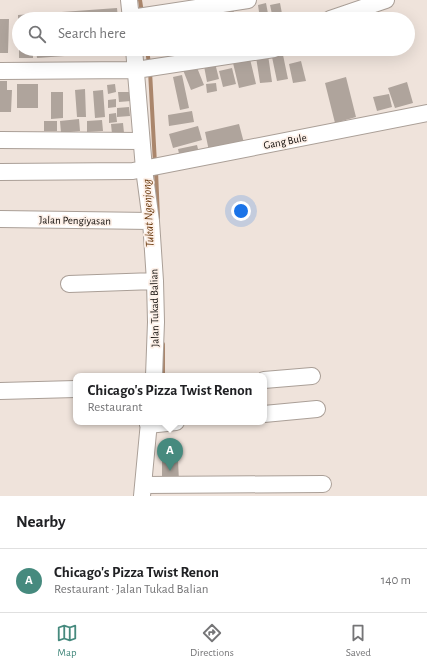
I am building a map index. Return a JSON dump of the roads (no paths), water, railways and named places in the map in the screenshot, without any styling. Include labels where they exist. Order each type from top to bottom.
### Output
[{"type":"street","points":[[129,0],[130,12]]},
{"type":"street","points":[[170,12],[248,0]]},
{"type":"street","points":[[351,12],[386,0]]},
{"type":"street","name":"Jalan Tukad Balian","points":[[135,56],[141,141],[151,221],[155,281],[156,322],[154,373]]},
{"type":"street","points":[[0,71],[136,70],[228,56]]},
{"type":"street","name":"Gang Bule","points":[[0,172],[133,171],[427,113]]},
{"type":"street","points":[[0,140],[141,141]]},
{"type":"street","name":"Jalan Pengiyasan","points":[[0,219],[151,221]]},
{"type":"street","points":[[69,284],[155,281]]},
{"type":"street","points":[[267,380],[312,376]]},
{"type":"street","points":[[0,390],[73,389]]},
{"type":"street","points":[[267,414],[317,409]]},
{"type":"street","points":[[148,425],[143,490],[323,484]]},
{"type":"waterway","name":"Tukat Ngenjong","points":[[140,0],[142,12]]},
{"type":"waterway","name":"Tukat Ngenjong","points":[[148,56],[149,64]]},
{"type":"waterway","name":"Tukat Ngenjong","points":[[150,71],[155,164]]},
{"type":"waterway","name":"Tukat Ngenjong","points":[[156,171],[158,218]]},
{"type":"waterway","name":"Tukat Ngenjong","points":[[163,344],[163,373]]},
{"type":"place","name":"Chicago's Pizza Twist Renon","points":[[170,471]]}]
